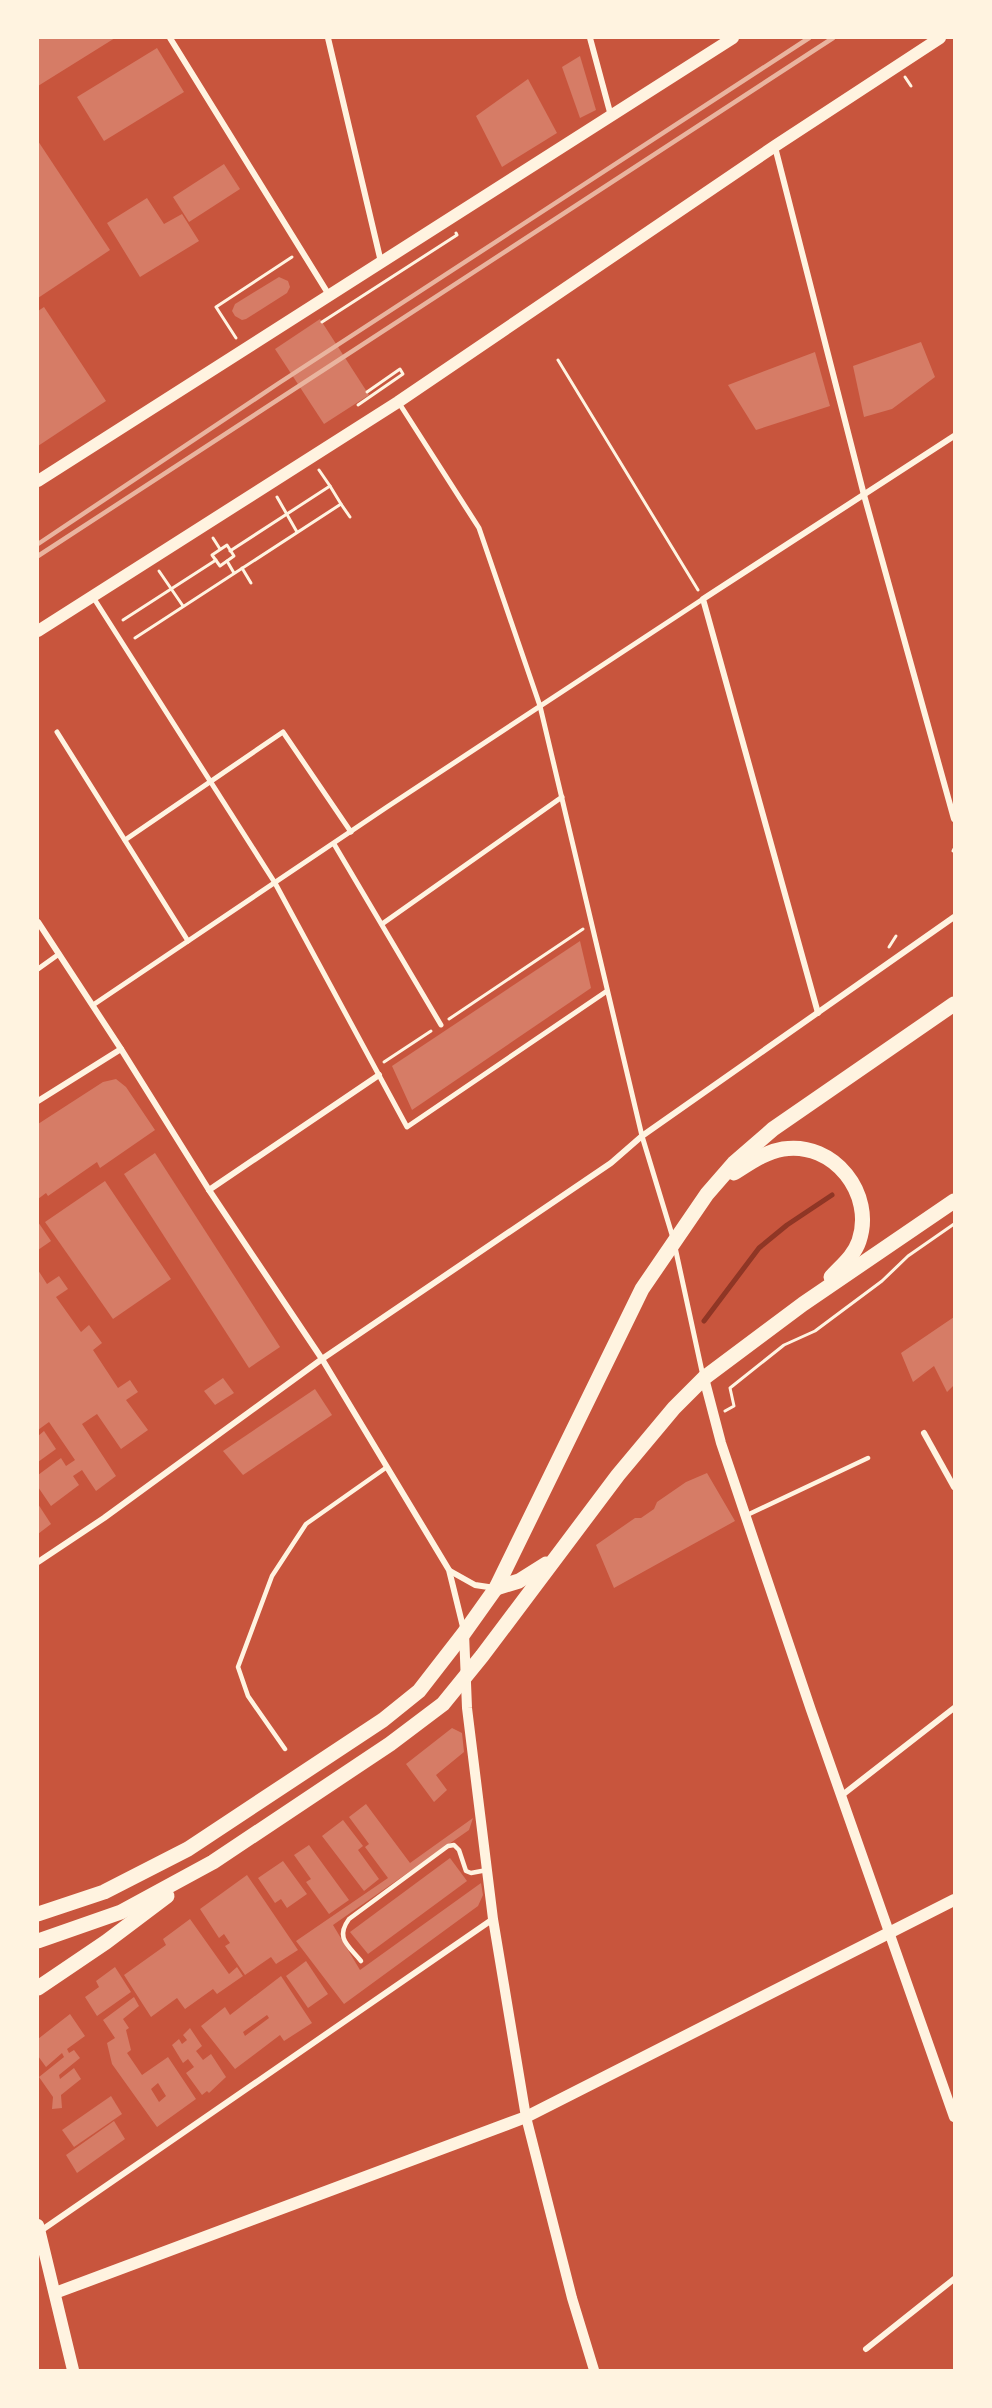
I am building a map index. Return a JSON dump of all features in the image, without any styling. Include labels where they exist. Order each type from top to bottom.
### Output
[{"type":"main road","points":[[38,482],[733,38]]},
{"type":"main road","points":[[38,631],[398,402],[775,146],[940,38]]},
{"type":"main road","points":[[38,1914],[104,1892],[188,1849],[295,1780],[402,1706],[419,1691],[495,1588],[642,1289],[707,1194],[734,1163],[773,1129],[954,1004]]},
{"type":"main road","points":[[707,1194],[753,1160],[784,1149],[813,1152],[831,1160],[843,1170],[853,1183],[861,1204],[862,1224],[858,1243],[845,1263],[803,1304]]},
{"type":"main road","points":[[38,1988],[106,1942],[213,1862],[418,1725],[443,1704],[618,1475],[674,1408],[704,1378],[803,1304],[954,1201]]},
{"type":"main road","points":[[495,1588],[519,1581],[561,1552]]},
{"type":"main road","points":[[38,1941],[121,1912],[213,1862]]},
{"type":"main road","points":[[55,2293],[526,2117],[954,1900]]},
{"type":"main road","points":[[38,2228],[73,2370]]},
{"type":"street","points":[[170,38],[329,295]]},
{"type":"street","points":[[328,38],[382,262]]},
{"type":"street","points":[[590,38],[610,116]]},
{"type":"street","points":[[775,146],[864,495],[954,819]]},
{"type":"street","points":[[398,402],[479,528],[540,706],[642,1136],[674,1241],[704,1378],[721,1443],[888,1933],[954,2117]]},
{"type":"street","points":[[93,1005],[540,706],[954,436]]},
{"type":"street","points":[[92,596],[275,883],[407,1126],[607,991]]},
{"type":"street","points":[[703,599],[818,1013]]},
{"type":"street","points":[[57,732],[188,941]]},
{"type":"street","points":[[125,840],[284,732],[351,832]]},
{"type":"street","points":[[382,924],[562,797]]},
{"type":"street","points":[[334,844],[441,1025]]},
{"type":"street","points":[[38,1562],[114,1511],[322,1359],[612,1163],[642,1136],[954,917]]},
{"type":"street","points":[[38,922],[122,1049],[209,1190],[322,1359],[449,1570],[464,1633],[464,1678],[493,1920],[526,2117],[572,2298],[594,2370]]},
{"type":"street","points":[[38,969],[59,954]]},
{"type":"street","points":[[38,1101],[122,1049]]},
{"type":"street","points":[[209,1190],[379,1075]]},
{"type":"street","points":[[924,1433],[954,1487]]},
{"type":"street","points":[[449,1570],[475,1585],[495,1588]]},
{"type":"street","points":[[841,1796],[954,1708]]},
{"type":"street","points":[[38,2228],[493,1920]]},
{"type":"street","points":[[866,2349],[954,2279]]},
{"type":"lane","points":[[746,1516],[868,1458]]},
{"type":"lane","points":[[285,1749],[248,1696],[238,1667],[272,1576],[306,1524],[387,1467]]},
{"type":"lane","points":[[361,1961],[342,1937],[342,1929],[349,1919],[448,1846],[454,1845],[459,1850],[466,1871],[471,1874],[487,1870]]},
{"type":"path","points":[[322,322],[457,235]]},
{"type":"path","points":[[243,350],[216,307],[301,252]]},
{"type":"path","points":[[558,360],[703,599]]},
{"type":"path","points":[[358,405],[403,374],[400,369],[367,392]]},
{"type":"path","points":[[318,469],[350,517]]},
{"type":"path","points":[[230,551],[330,486]]},
{"type":"path","points":[[276,496],[297,532]]},
{"type":"path","points":[[135,639],[341,504]]},
{"type":"path","points":[[212,537],[220,549]]},
{"type":"path","points":[[227,545],[234,556],[220,566],[212,555],[220,549],[227,545]]},
{"type":"path","points":[[123,620],[216,560]]},
{"type":"path","points":[[227,561],[234,573]]},
{"type":"path","points":[[242,568],[251,583]]},
{"type":"path","points":[[159,571],[183,607]]},
{"type":"path","points":[[375,1068],[592,923]]},
{"type":"path","points":[[715,1418],[734,1406],[730,1388],[784,1346],[815,1331],[882,1281],[908,1256],[954,1224]]},
{"type":"building","points":[[38,38],[115,38],[38,86]]},
{"type":"building","points":[[157,48],[184,92],[104,141],[77,97]]},
{"type":"building","points":[[580,56],[596,110],[580,118],[562,67]]},
{"type":"building","points":[[528,79],[557,133],[502,167],[476,116]]},
{"type":"building","points":[[38,141],[110,250],[38,298]]},
{"type":"building","points":[[224,164],[240,189],[189,222],[173,197]]},
{"type":"building","points":[[147,198],[164,224],[182,214],[199,241],[140,277],[107,223]]},
{"type":"building","points":[[279,277],[288,281],[290,287],[287,293],[246,319],[242,320],[235,316],[232,311],[235,304]]},
{"type":"building","points":[[44,307],[106,401],[38,446],[38,311]]},
{"type":"building","points":[[320,319],[369,395],[324,424],[275,349]]},
{"type":"building","points":[[921,342],[935,377],[892,409],[864,417],[853,366]]},
{"type":"building","points":[[815,352],[830,406],[756,430],[728,385]]},
{"type":"building","points":[[580,941],[591,988],[412,1110],[392,1066]]},
{"type":"building","points":[[116,1079],[126,1087],[155,1130],[100,1168],[97,1162],[48,1196],[46,1193],[38,1199],[38,1124],[103,1082]]},
{"type":"building","points":[[155,1153],[280,1347],[249,1368],[124,1174]]},
{"type":"building","points":[[105,1181],[171,1279],[113,1319],[45,1222]]},
{"type":"building","points":[[38,1222],[51,1241],[38,1250]]},
{"type":"building","points":[[38,1270],[47,1284],[59,1276],[68,1289],[56,1297],[81,1332],[89,1325],[102,1343],[93,1350],[118,1388],[130,1380],[138,1392],[126,1400],[148,1430],[121,1449],[97,1414],[82,1424],[116,1476],[96,1491],[82,1470],[73,1476],[79,1485],[51,1506],[38,1487],[38,1475],[61,1458],[66,1466],[75,1460],[49,1422],[38,1430]]},
{"type":"building","points":[[954,1317],[954,1385],[947,1392],[934,1366],[913,1382],[901,1353]]},
{"type":"building","points":[[223,1378],[234,1393],[215,1405],[204,1391]]},
{"type":"building","points":[[315,1389],[332,1415],[243,1475],[223,1451]]},
{"type":"building","points":[[44,1431],[56,1449],[38,1462],[38,1436]]},
{"type":"building","points":[[707,1473],[735,1521],[614,1588],[596,1545],[635,1518],[641,1518],[654,1509],[657,1502],[686,1482]]},
{"type":"building","points":[[38,1504],[51,1524],[38,1534]]},
{"type":"building","points":[[452,1728],[462,1733],[464,1752],[436,1775],[447,1790],[434,1802],[406,1764]]},
{"type":"building","points":[[366,1804],[410,1863],[473,1818],[469,1830],[333,1925],[360,1970],[481,1883],[483,1895],[478,1906],[344,2004],[296,1941],[388,1878],[365,1847],[369,1844],[349,1817]]},
{"type":"building","points":[[343,1820],[363,1846],[358,1850],[379,1879],[364,1891],[322,1836]]},
{"type":"building","points":[[309,1845],[349,1900],[329,1914],[306,1882],[311,1879],[294,1855]]},
{"type":"building","points":[[450,1858],[467,1881],[368,1954],[350,1932]]},
{"type":"building","points":[[283,1861],[307,1894],[287,1908],[281,1899],[275,1903],[258,1878]]},
{"type":"building","points":[[247,1875],[298,1950],[276,1964],[271,1957],[245,1975],[225,1946],[230,1943],[224,1934],[219,1938],[200,1909]]},
{"type":"building","points":[[190,1919],[229,1974],[237,1967],[243,1976],[217,1994],[213,1989],[185,2009],[177,1998],[151,2017],[124,1975],[166,1945],[163,1939]]},
{"type":"building","points":[[306,1961],[328,1994],[308,2008],[286,1976]]},
{"type":"building","points":[[115,1967],[131,1992],[97,2016],[85,1997],[99,1987],[96,1981]]},
{"type":"building","points":[[281,1976],[312,2023],[284,2041],[280,2035],[235,2069],[201,2026],[225,2007],[230,2015]],"holes":[[[267,2015],[269,2018],[245,2036],[243,2032]]]},
{"type":"building","points":[[134,1997],[139,2006],[123,2019],[129,2028],[126,2030],[131,2050],[127,2053],[142,2075],[168,2057],[196,2099],[157,2127],[112,2064],[107,2043],[115,2038],[103,2020]],"holes":[[[158,2083],[166,2096],[159,2102],[151,2089]]]},
{"type":"building","points":[[70,2014],[85,2036],[67,2049],[69,2053],[74,2050],[80,2058],[59,2075],[60,2079],[74,2068],[81,2079],[61,2095],[62,2108],[52,2109],[53,2097],[39,2077],[64,2057],[62,2053],[46,2067],[38,2056],[38,2039]]},
{"type":"building","points":[[190,2028],[202,2046],[196,2051],[203,2060],[211,2054],[226,2077],[209,2093],[207,2091],[202,2095],[186,2073],[194,2067],[188,2059],[183,2063],[172,2045],[179,2039],[182,2044],[187,2040],[183,2035]]},
{"type":"building","points":[[111,2096],[122,2114],[74,2147],[62,2130]]},
{"type":"building","points":[[114,2121],[125,2139],[77,2173],[66,2155]]},
{"type":"waterway","points":[[704,1321],[759,1248],[787,1225],[832,1195]]},
{"type":"railway","points":[[38,544],[279,383],[809,38]]},
{"type":"railway","points":[[38,556],[833,38]]}]
